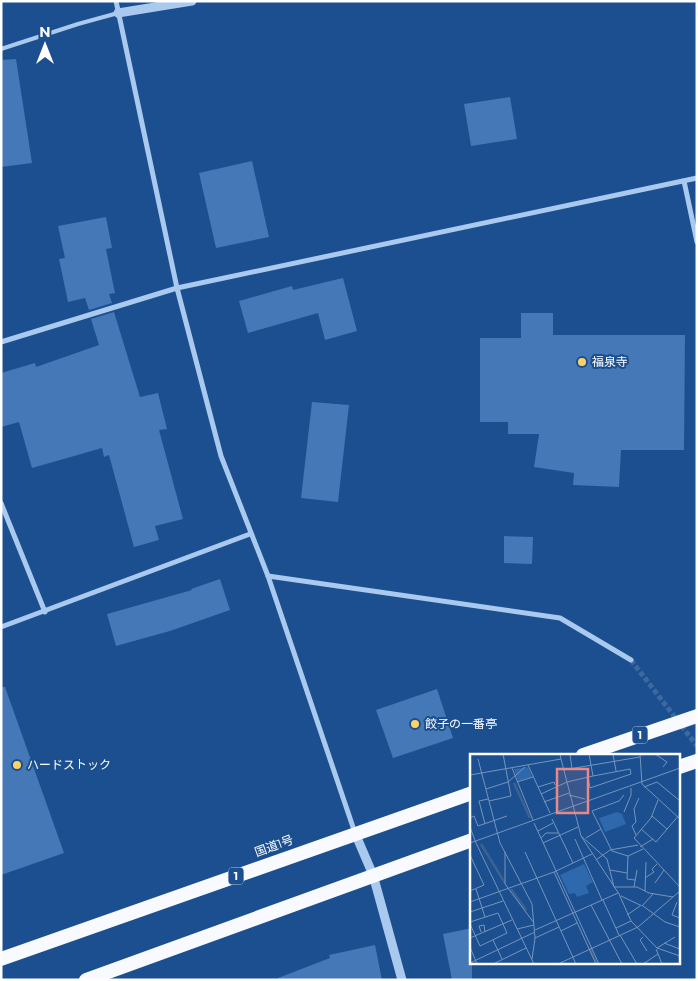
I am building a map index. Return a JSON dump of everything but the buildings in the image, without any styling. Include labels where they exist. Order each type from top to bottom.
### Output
[{"type":"highway","name":"1","points":[[586,754],[697,716]]},
{"type":"highway","points":[[680,767],[697,761]]},
{"type":"highway","name":"国道1号","points":[[1,959],[470,794]]},
{"type":"highway","points":[[86,980],[470,841]]},
{"type":"street","points":[[116,1],[177,288],[221,456],[268,576],[355,834],[373,875],[402,980]]},
{"type":"street","points":[[118,13],[192,1]]},
{"type":"street","points":[[1,342],[177,288],[697,178]]},
{"type":"street","points":[[684,181],[697,242]]},
{"type":"street","points":[[1,502],[45,612]]},
{"type":"street","points":[[1,627],[250,534]]},
{"type":"street","points":[[268,576],[560,618],[631,660]]},
{"type":"lane","points":[[1,50],[78,24],[118,13]]},
{"type":"tunnel","points":[[631,660],[697,746]]},
{"type":"place","name":"福泉寺","points":[[582,362]]},
{"type":"place","name":"餃子の一番亭","points":[[415,724]]},
{"type":"place","name":"ハードストック","points":[[17,765]]}]
